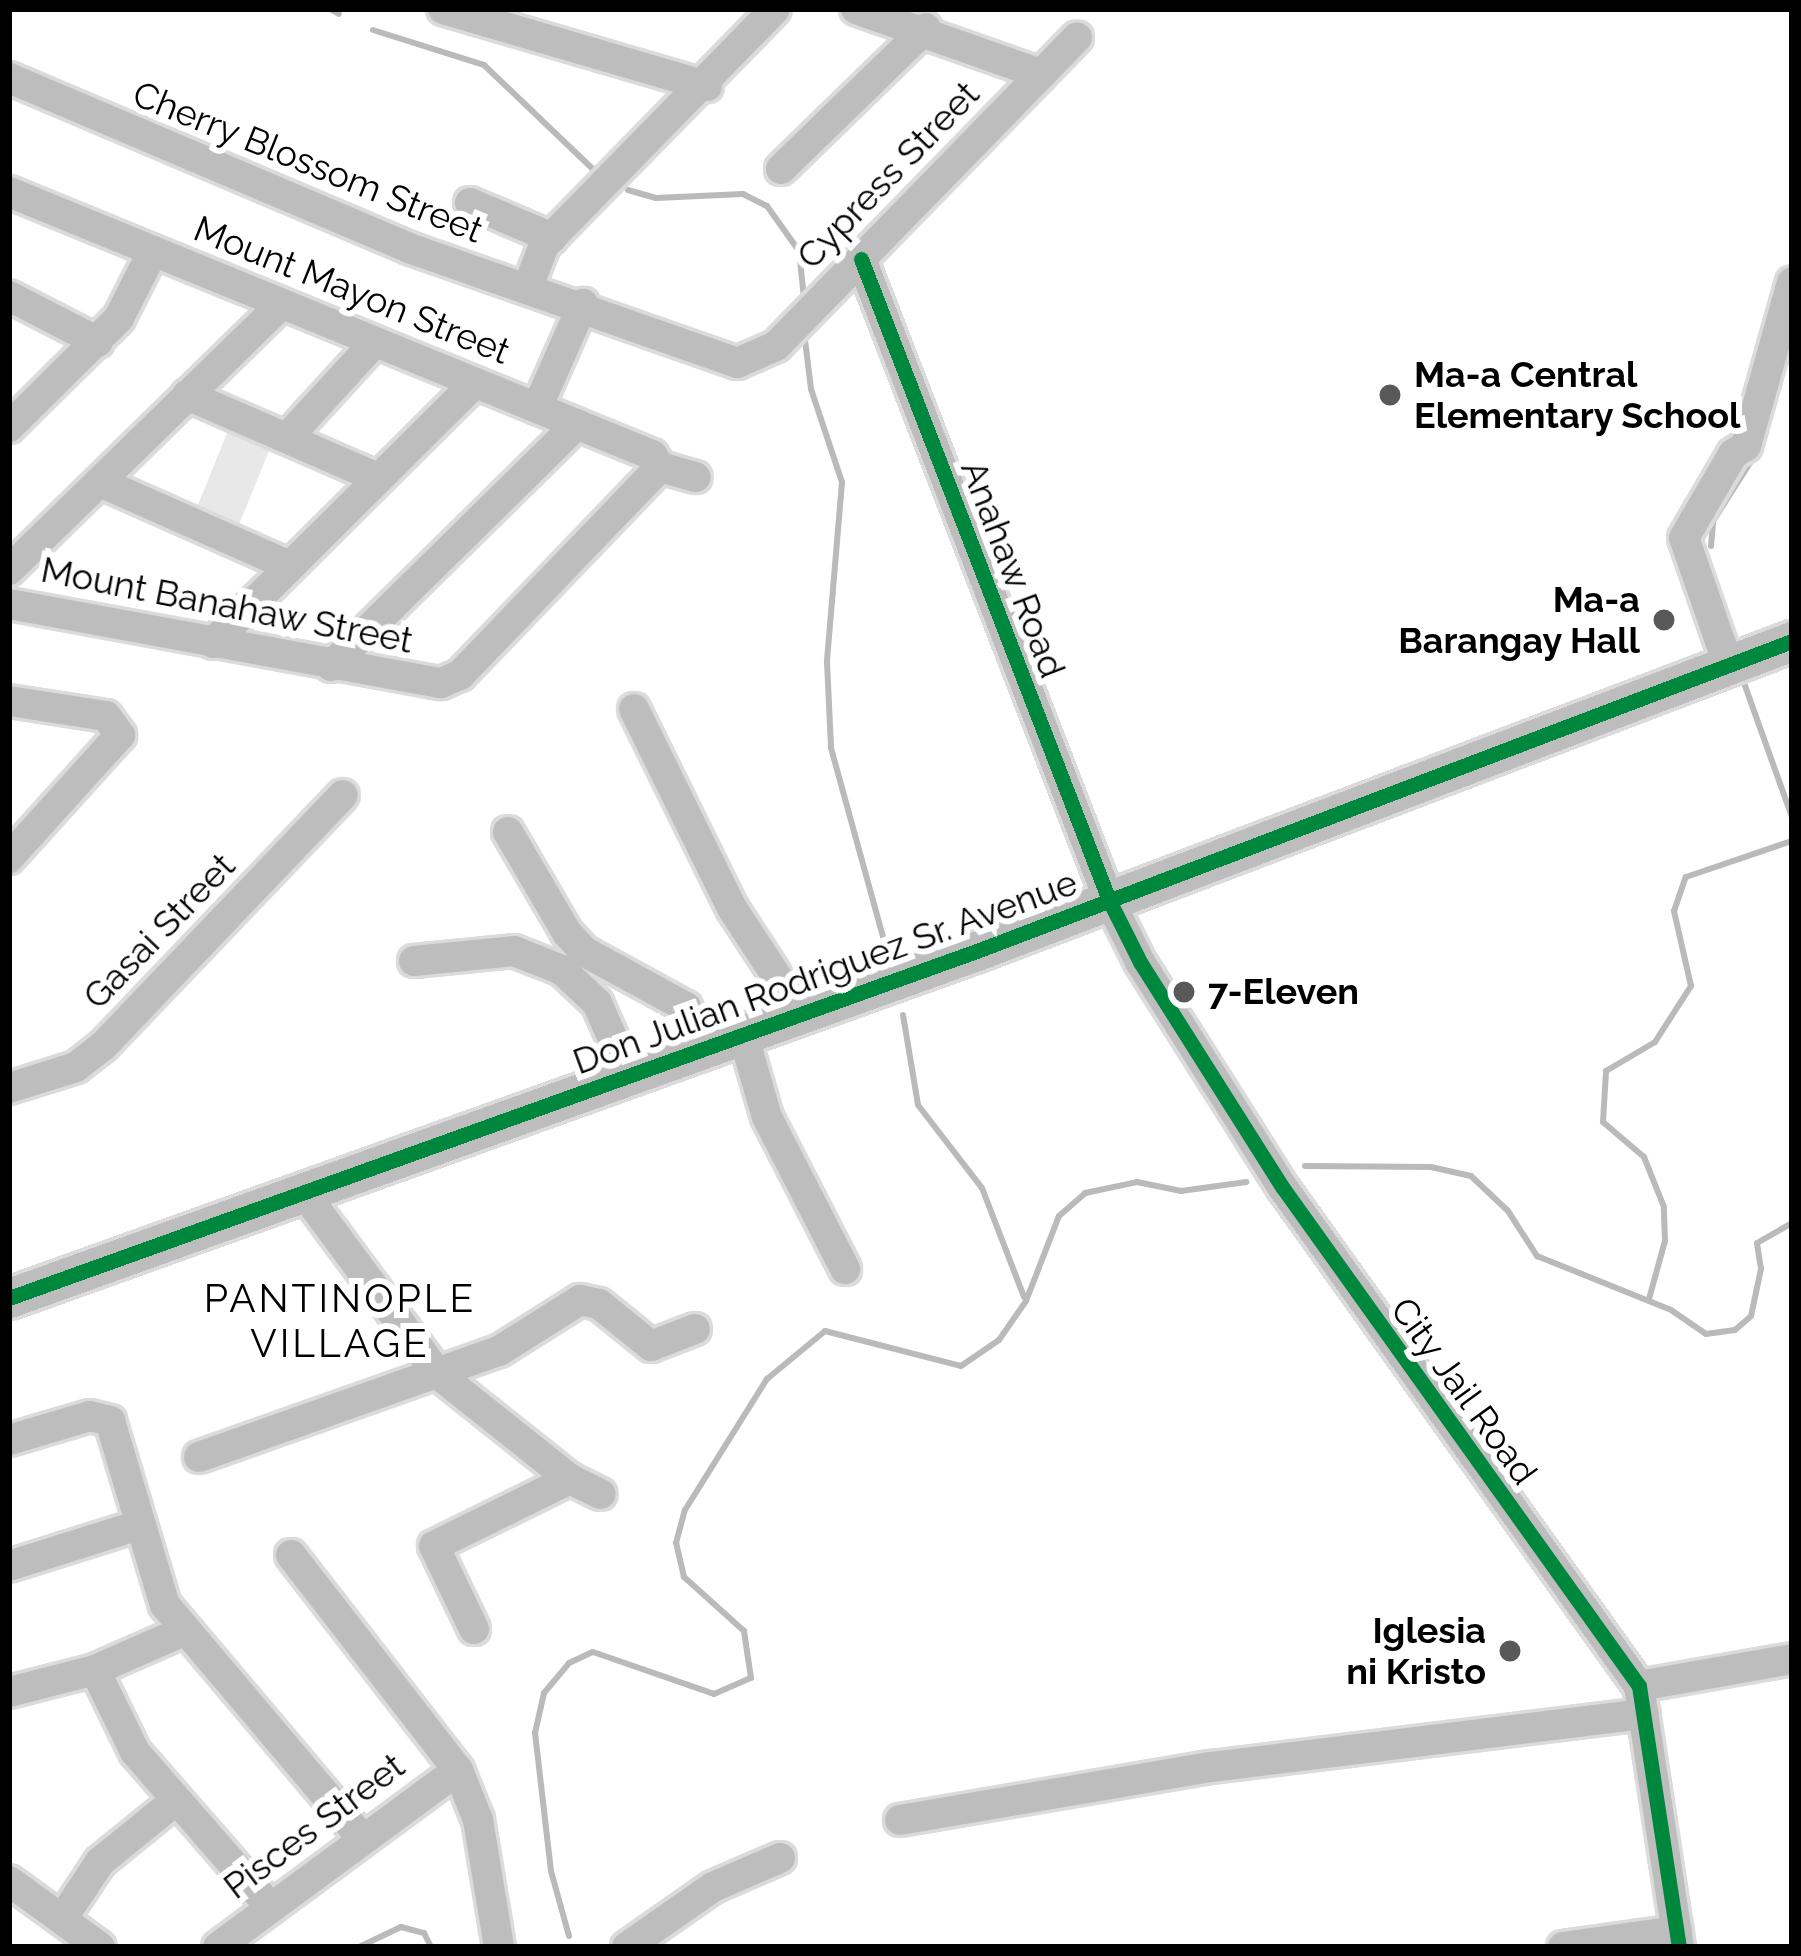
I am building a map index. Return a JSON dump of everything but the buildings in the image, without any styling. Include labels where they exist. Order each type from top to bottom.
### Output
[{"type":"main road","name":"Don Julian Rodriguez Sr. Avenue","points":[[9,1298],[801,1014],[1792,640]]},
{"type":"street","points":[[443,9],[706,86]]},
{"type":"street","points":[[528,287],[532,262],[552,238],[706,86],[776,9]]},
{"type":"street","points":[[856,9],[926,28],[1041,74]]},
{"type":"street","points":[[781,169],[926,28]]},
{"type":"street","name":"Cypress Street","points":[[751,361],[776,346],[1077,38]]},
{"type":"street","name":"Cherry Blossom Street","points":[[9,78],[409,248],[583,304],[722,361],[751,361]]},
{"type":"street","name":"Mount Mayon Street","points":[[9,192],[652,455],[660,466],[696,477]]},
{"type":"street","points":[[470,203],[552,238]]},
{"type":"street","points":[[9,427],[98,342],[128,303],[153,250]]},
{"type":"street","name":"Anahaw Road","points":[[860,259],[1109,900]]},
{"type":"street","points":[[1728,664],[1684,538],[1732,454],[1746,446],[1792,282]]},
{"type":"street","points":[[9,296],[98,342]]},
{"type":"street","points":[[9,570],[282,304]]},
{"type":"street","points":[[537,408],[583,304]]},
{"type":"street","points":[[287,438],[375,342]]},
{"type":"street","points":[[213,643],[475,383]]},
{"type":"street","points":[[187,395],[377,478]]},
{"type":"street","points":[[331,666],[577,424]]},
{"type":"street","name":"Mount Banahaw Street","points":[[9,604],[430,683],[460,674],[660,466]]},
{"type":"street","points":[[100,482],[290,566]]},
{"type":"street","points":[[9,701],[106,716],[120,735],[9,859]]},
{"type":"street","points":[[634,709],[732,908],[801,1014]]},
{"type":"street","name":"Gasai Street","points":[[9,1088],[76,1067],[104,1046],[344,795]]},
{"type":"street","points":[[508,832],[567,933],[585,952],[686,1007],[706,1048]]},
{"type":"street","name":"City Jail Road","points":[[1109,900],[1283,1188],[1641,1700],[1678,1939]]},
{"type":"street","points":[[414,961],[514,951],[562,970],[597,1003],[629,1075]]},
{"type":"street","points":[[743,1034],[767,1117],[845,1269]]},
{"type":"street","points":[[304,1193],[438,1374],[570,1479],[601,1494]]},
{"type":"street","points":[[199,1457],[514,1343],[580,1300],[599,1304],[651,1346],[695,1329]]},
{"type":"street","points":[[9,1441],[98,1415],[113,1429],[154,1583],[184,1631],[361,1837]]},
{"type":"street","points":[[474,1630],[434,1546],[570,1479]]},
{"type":"street","points":[[9,1566],[136,1526]]},
{"type":"street","points":[[290,1555],[458,1769],[478,1820],[499,1947]]},
{"type":"street","points":[[9,1691],[95,1670],[184,1631]]},
{"type":"street","points":[[900,1820],[1641,1700],[1792,1659]]},
{"type":"street","points":[[95,1670],[117,1726],[175,1801],[270,1907]]},
{"type":"street","name":"Pisces Street","points":[[218,1947],[458,1769]]},
{"type":"street","points":[[62,1919],[100,1862],[175,1801]]},
{"type":"street","points":[[627,1947],[713,1887],[780,1858]]},
{"type":"street","points":[[9,1881],[100,1947]]},
{"type":"street","points":[[1563,1947],[1678,1939]]},
{"type":"shaded area","points":[[229,428],[271,446],[236,532],[194,515]]},
{"type":"waterway","points":[[330,9],[339,14]]},
{"type":"waterway","points":[[373,30],[484,65],[600,176]]},
{"type":"waterway","points":[[628,190],[656,198],[743,194],[767,206],[799,251],[804,298]]},
{"type":"waterway","points":[[805,340],[811,389],[842,482],[827,662],[831,748],[888,955]]},
{"type":"waterway","points":[[1782,374],[1792,343]]},
{"type":"waterway","points":[[1711,546],[1713,521],[1755,455]]},
{"type":"waterway","points":[[1744,683],[1792,817]]},
{"type":"waterway","points":[[1649,1299],[1665,1241],[1664,1207],[1644,1157],[1603,1122],[1606,1071],[1655,1042],[1691,986],[1674,911],[1686,877],[1792,841]]},
{"type":"waterway","points":[[903,1015],[918,1105],[982,1188],[1024,1297]]},
{"type":"waterway","points":[[1305,1166],[1431,1167],[1471,1176],[1508,1211],[1537,1256],[1671,1310],[1706,1334],[1735,1330],[1751,1316],[1761,1269],[1757,1243],[1792,1223]]},
{"type":"waterway","points":[[569,1936],[551,1871],[535,1733],[544,1693],[569,1663],[593,1652],[714,1694],[751,1678],[744,1631],[684,1577],[676,1543],[685,1510],[767,1379],[825,1331],[961,1366],[999,1340],[1026,1301],[1059,1216],[1085,1193],[1137,1182],[1181,1191],[1246,1182]]},
{"type":"waterway","points":[[359,1947],[401,1927],[424,1933],[431,1947]]},
{"type":"cycle path","points":[[861,259],[1109,900],[1140,962],[1283,1188],[1639,1686],[1679,1947]]},
{"type":"cycle path","points":[[9,1298],[974,952],[1792,641]]},
{"type":"place","name":"Ma-a Central Elementary School","points":[[1390,395]]},
{"type":"place","name":"Ma-a Barangay Hall","points":[[1664,620]]},
{"type":"place","name":"7-Eleven","points":[[1184,992]]},
{"type":"place","name":"Iglesia ni Kristo","points":[[1510,1651]]},
{"type":"district","name":"PANTINOPLE VILLAGE","points":[[340,1322]]}]
